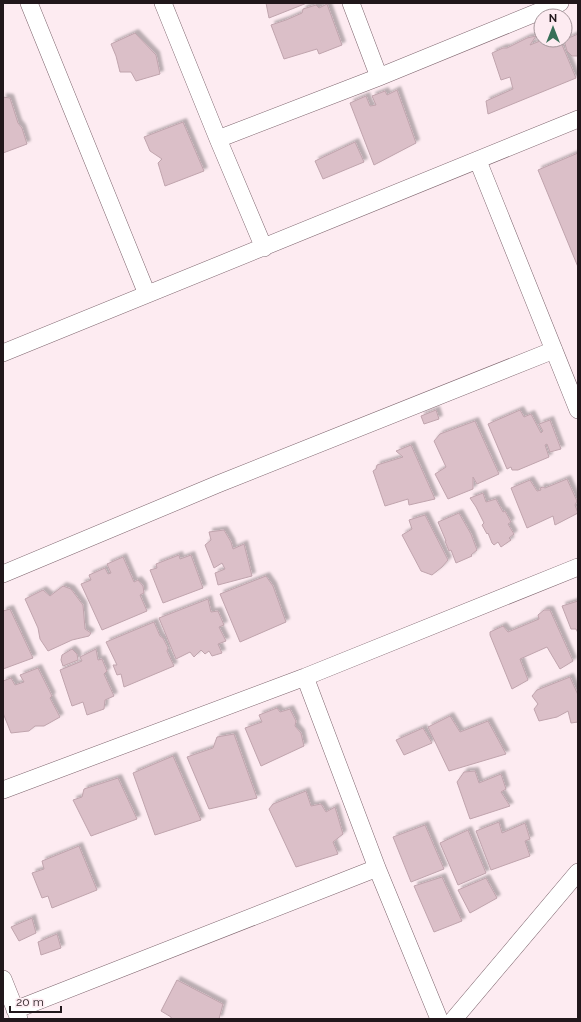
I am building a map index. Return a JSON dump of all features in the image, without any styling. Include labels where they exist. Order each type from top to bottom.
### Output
[{"type":"street","points":[[29,3],[146,294]]},
{"type":"street","points":[[163,3],[264,248]]},
{"type":"street","points":[[351,3],[380,77]]},
{"type":"street","points":[[218,139],[380,77],[554,4]]},
{"type":"street","points":[[3,353],[478,161],[578,119]]},
{"type":"street","points":[[478,161],[578,410]]},
{"type":"street","points":[[3,574],[218,484],[554,350]]},
{"type":"street","points":[[3,790],[305,677],[578,567]]},
{"type":"street","points":[[305,677],[377,868],[439,1019]]},
{"type":"street","points":[[3,979],[17,1014],[377,868]]},
{"type":"street","points":[[454,1019],[578,872]]},
{"type":"building","points":[[266,3],[307,3],[269,18]]},
{"type":"building","points":[[327,4],[342,45],[319,54],[317,49],[284,59],[271,25],[302,13],[303,9],[316,5],[319,8]]},
{"type":"building","points":[[135,33],[156,55],[160,74],[136,81],[131,72],[120,72],[111,44]]},
{"type":"building","points":[[578,34],[578,56],[572,56],[566,48],[573,48],[573,36]]},
{"type":"building","points":[[533,37],[533,40],[530,45],[533,44],[533,48],[563,48],[576,78],[488,114],[486,101],[513,89],[510,77],[501,80],[492,53]]},
{"type":"building","points":[[397,90],[416,143],[374,165],[350,103],[366,96],[370,106],[376,105],[372,96],[385,91],[387,95]]},
{"type":"building","points":[[3,97],[10,98],[27,144],[3,153]]},
{"type":"building","points":[[183,122],[204,171],[165,186],[158,163],[162,159],[150,151],[144,137]]},
{"type":"building","points":[[355,142],[364,162],[323,179],[315,161]]},
{"type":"building","points":[[578,153],[578,267],[538,170]]},
{"type":"building","points":[[436,410],[439,419],[424,424],[421,416]]},
{"type":"building","points":[[520,410],[524,417],[531,414],[541,433],[543,431],[539,424],[550,420],[561,449],[550,452],[547,444],[545,445],[549,457],[518,470],[512,470],[511,467],[507,469],[488,424]]},
{"type":"building","points":[[475,421],[499,474],[477,484],[473,477],[473,489],[448,499],[435,474],[446,467],[434,441],[440,434]]},
{"type":"building","points":[[411,445],[435,499],[409,505],[408,499],[385,506],[373,471],[376,469],[377,465],[403,457],[396,451]]},
{"type":"building","points":[[567,479],[577,501],[575,505],[578,513],[555,525],[553,516],[527,528],[511,488],[530,480],[537,491],[541,490],[540,488],[545,488]]},
{"type":"building","points":[[483,493],[486,502],[496,499],[503,512],[505,511],[511,522],[508,524],[514,534],[509,538],[511,540],[501,547],[498,542],[494,545],[492,543],[488,533],[487,534],[482,525],[484,523],[470,498]]},
{"type":"building","points":[[459,513],[471,534],[477,550],[471,555],[472,556],[456,563],[451,550],[449,551],[438,522]]},
{"type":"building","points":[[425,515],[448,560],[432,575],[421,571],[402,535],[412,529],[409,520]]},
{"type":"building","points":[[224,530],[233,549],[244,544],[252,576],[218,585],[215,573],[225,569],[222,563],[214,568],[205,545],[211,540],[209,532]]},
{"type":"building","points":[[179,555],[180,559],[191,555],[203,588],[163,603],[150,570],[157,568],[156,564]]},
{"type":"building","points":[[123,557],[134,582],[138,580],[143,586],[144,593],[140,595],[147,611],[102,630],[81,584],[91,580],[89,575],[105,568],[108,574],[111,573],[107,564]]},
{"type":"building","points":[[266,576],[273,586],[286,622],[240,642],[220,594]]},
{"type":"building","points":[[63,586],[71,589],[83,605],[85,629],[91,633],[89,636],[72,640],[48,651],[40,639],[38,628],[25,599],[43,590],[50,596]]},
{"type":"building","points":[[208,599],[211,612],[218,611],[224,625],[219,627],[226,641],[218,644],[222,653],[212,656],[209,651],[205,654],[201,650],[194,657],[190,652],[176,659],[159,618]]},
{"type":"building","points":[[578,601],[578,633],[576,629],[571,629],[562,606]]},
{"type":"building","points":[[10,609],[33,658],[3,669],[3,611]]},
{"type":"building","points":[[544,610],[550,610],[573,661],[560,669],[547,647],[520,659],[528,680],[512,689],[490,632],[503,626],[508,632],[539,619],[538,615]]},
{"type":"building","points":[[154,622],[160,636],[163,638],[168,648],[167,651],[174,666],[124,687],[121,674],[117,675],[113,665],[117,665],[106,642]]},
{"type":"building","points":[[72,649],[77,654],[78,660],[63,666],[61,660],[62,655]]},
{"type":"building","points":[[96,649],[98,660],[102,659],[107,671],[104,674],[114,696],[105,700],[104,709],[87,715],[83,702],[72,706],[60,670],[82,661],[80,657]]},
{"type":"building","points":[[38,668],[52,696],[50,698],[60,717],[44,726],[35,726],[29,731],[11,733],[3,713],[3,681],[11,678],[15,685],[24,682],[20,675]]},
{"type":"building","points":[[570,677],[578,695],[578,722],[571,723],[568,711],[557,717],[539,721],[534,709],[538,704],[532,696],[537,690]]},
{"type":"building","points":[[277,708],[280,712],[290,709],[296,721],[295,726],[301,733],[304,746],[261,766],[245,728],[262,722],[259,715]]},
{"type":"building","points":[[450,716],[460,732],[488,721],[506,754],[449,771],[428,727]]},
{"type":"building","points":[[423,728],[432,743],[404,755],[396,740]]},
{"type":"building","points":[[234,734],[257,798],[209,809],[187,757],[213,748],[217,737]]},
{"type":"building","points":[[173,756],[201,820],[155,835],[133,773]]},
{"type":"building","points":[[475,771],[479,783],[501,774],[506,789],[501,792],[510,806],[470,819],[457,782],[464,772]]},
{"type":"building","points":[[118,778],[137,819],[91,836],[73,800],[82,797],[84,789]]},
{"type":"building","points":[[306,791],[311,806],[321,804],[326,812],[335,807],[343,834],[333,842],[338,854],[296,867],[269,809],[273,804]]},
{"type":"building","points":[[499,822],[502,833],[525,823],[530,839],[525,841],[530,856],[491,870],[476,831]]},
{"type":"building","points":[[425,825],[444,869],[411,882],[393,837]]},
{"type":"building","points":[[468,830],[486,873],[458,885],[440,843]]},
{"type":"building","points":[[79,846],[97,890],[52,908],[48,896],[42,898],[32,873],[44,869],[42,861]]},
{"type":"building","points":[[442,877],[462,921],[434,932],[414,886]]},
{"type":"building","points":[[486,878],[497,898],[470,913],[458,890]]},
{"type":"building","points":[[32,918],[36,933],[19,941],[11,927]]},
{"type":"building","points":[[57,934],[61,948],[41,955],[38,942]]},
{"type":"building","points":[[177,980],[223,1004],[219,1019],[171,1019],[171,1017],[161,1011]]}]
